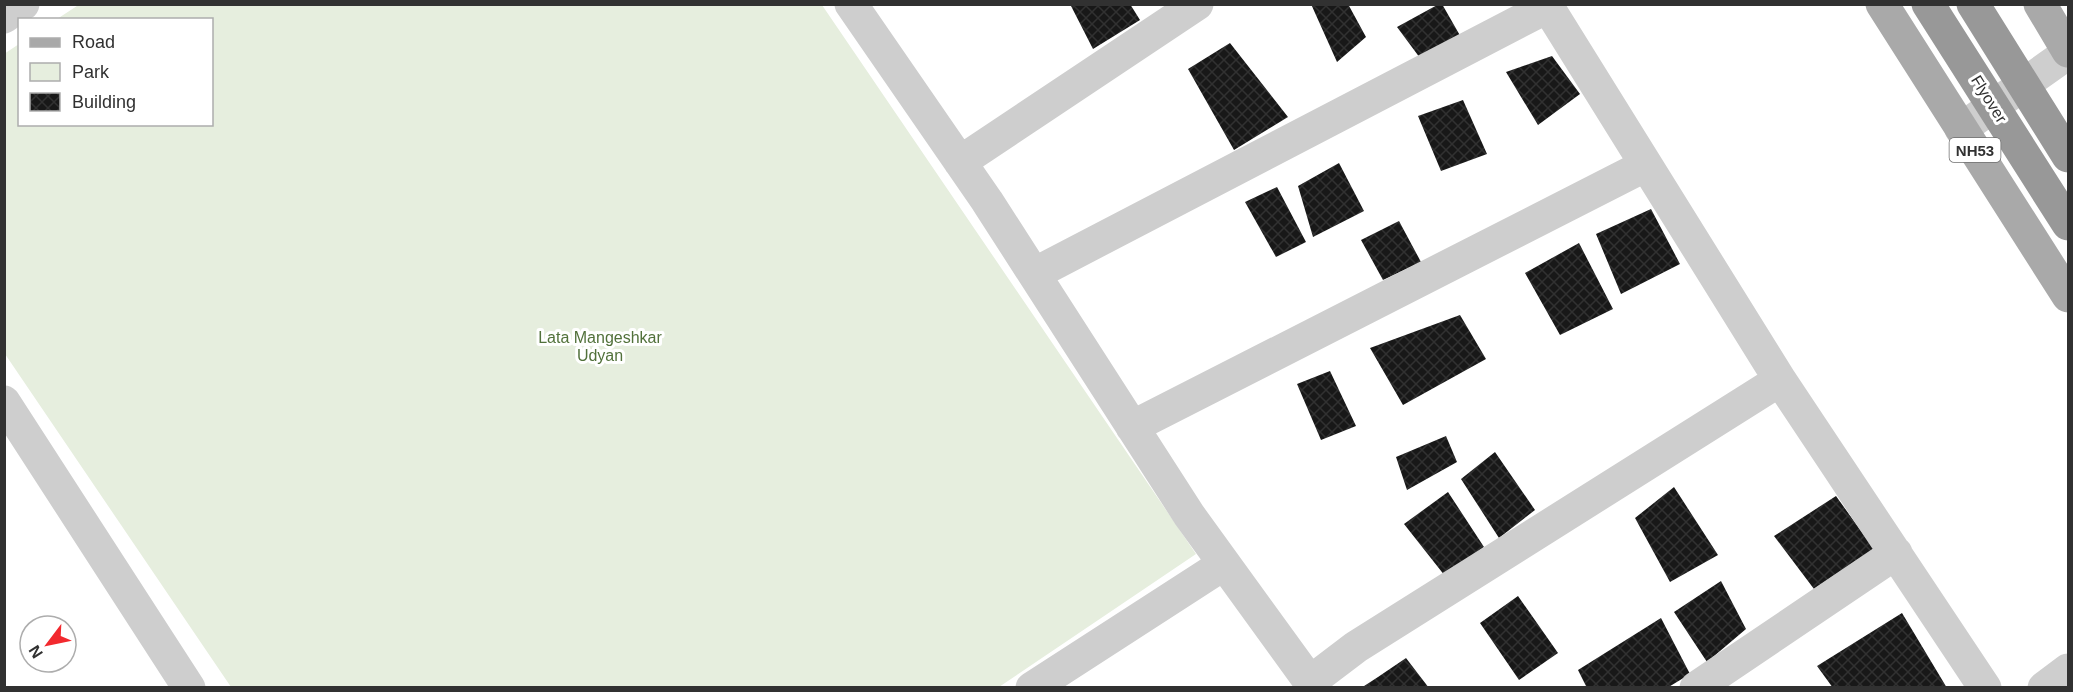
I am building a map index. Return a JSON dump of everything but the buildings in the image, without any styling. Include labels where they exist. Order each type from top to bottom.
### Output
[{"type":"highway","name":"Flyover","points":[[1928,4],[2068,224]]},
{"type":"highway","points":[[1973,4],[2068,156]]},
{"type":"main road","name":"NH53","points":[[1882,4],[2068,296]]},
{"type":"main road","points":[[2040,4],[2068,52]]},
{"type":"street","points":[[4,16],[23,4]]},
{"type":"street","points":[[851,4],[960,162],[1189,515],[1312,685],[1356,647],[1780,380]]},
{"type":"street","points":[[960,162],[1197,4]]},
{"type":"street","points":[[1034,274],[1546,6],[1780,380],[1985,687]]},
{"type":"street","points":[[1961,129],[2068,52]]},
{"type":"street","points":[[1132,427],[1646,165]]},
{"type":"street","points":[[4,402],[189,687]]},
{"type":"street","points":[[1696,687],[1896,553]]},
{"type":"street","points":[[1032,687],[1224,564]]},
{"type":"street","points":[[2044,687],[2068,670]]},
{"type":"green space","name":"Lata Mangeshkar Udyan","points":[[80,4],[822,5],[1196,554],[999,687],[231,687],[5,354],[4,54],[18,45],[18,126],[213,126],[213,18],[59,18]]}]
